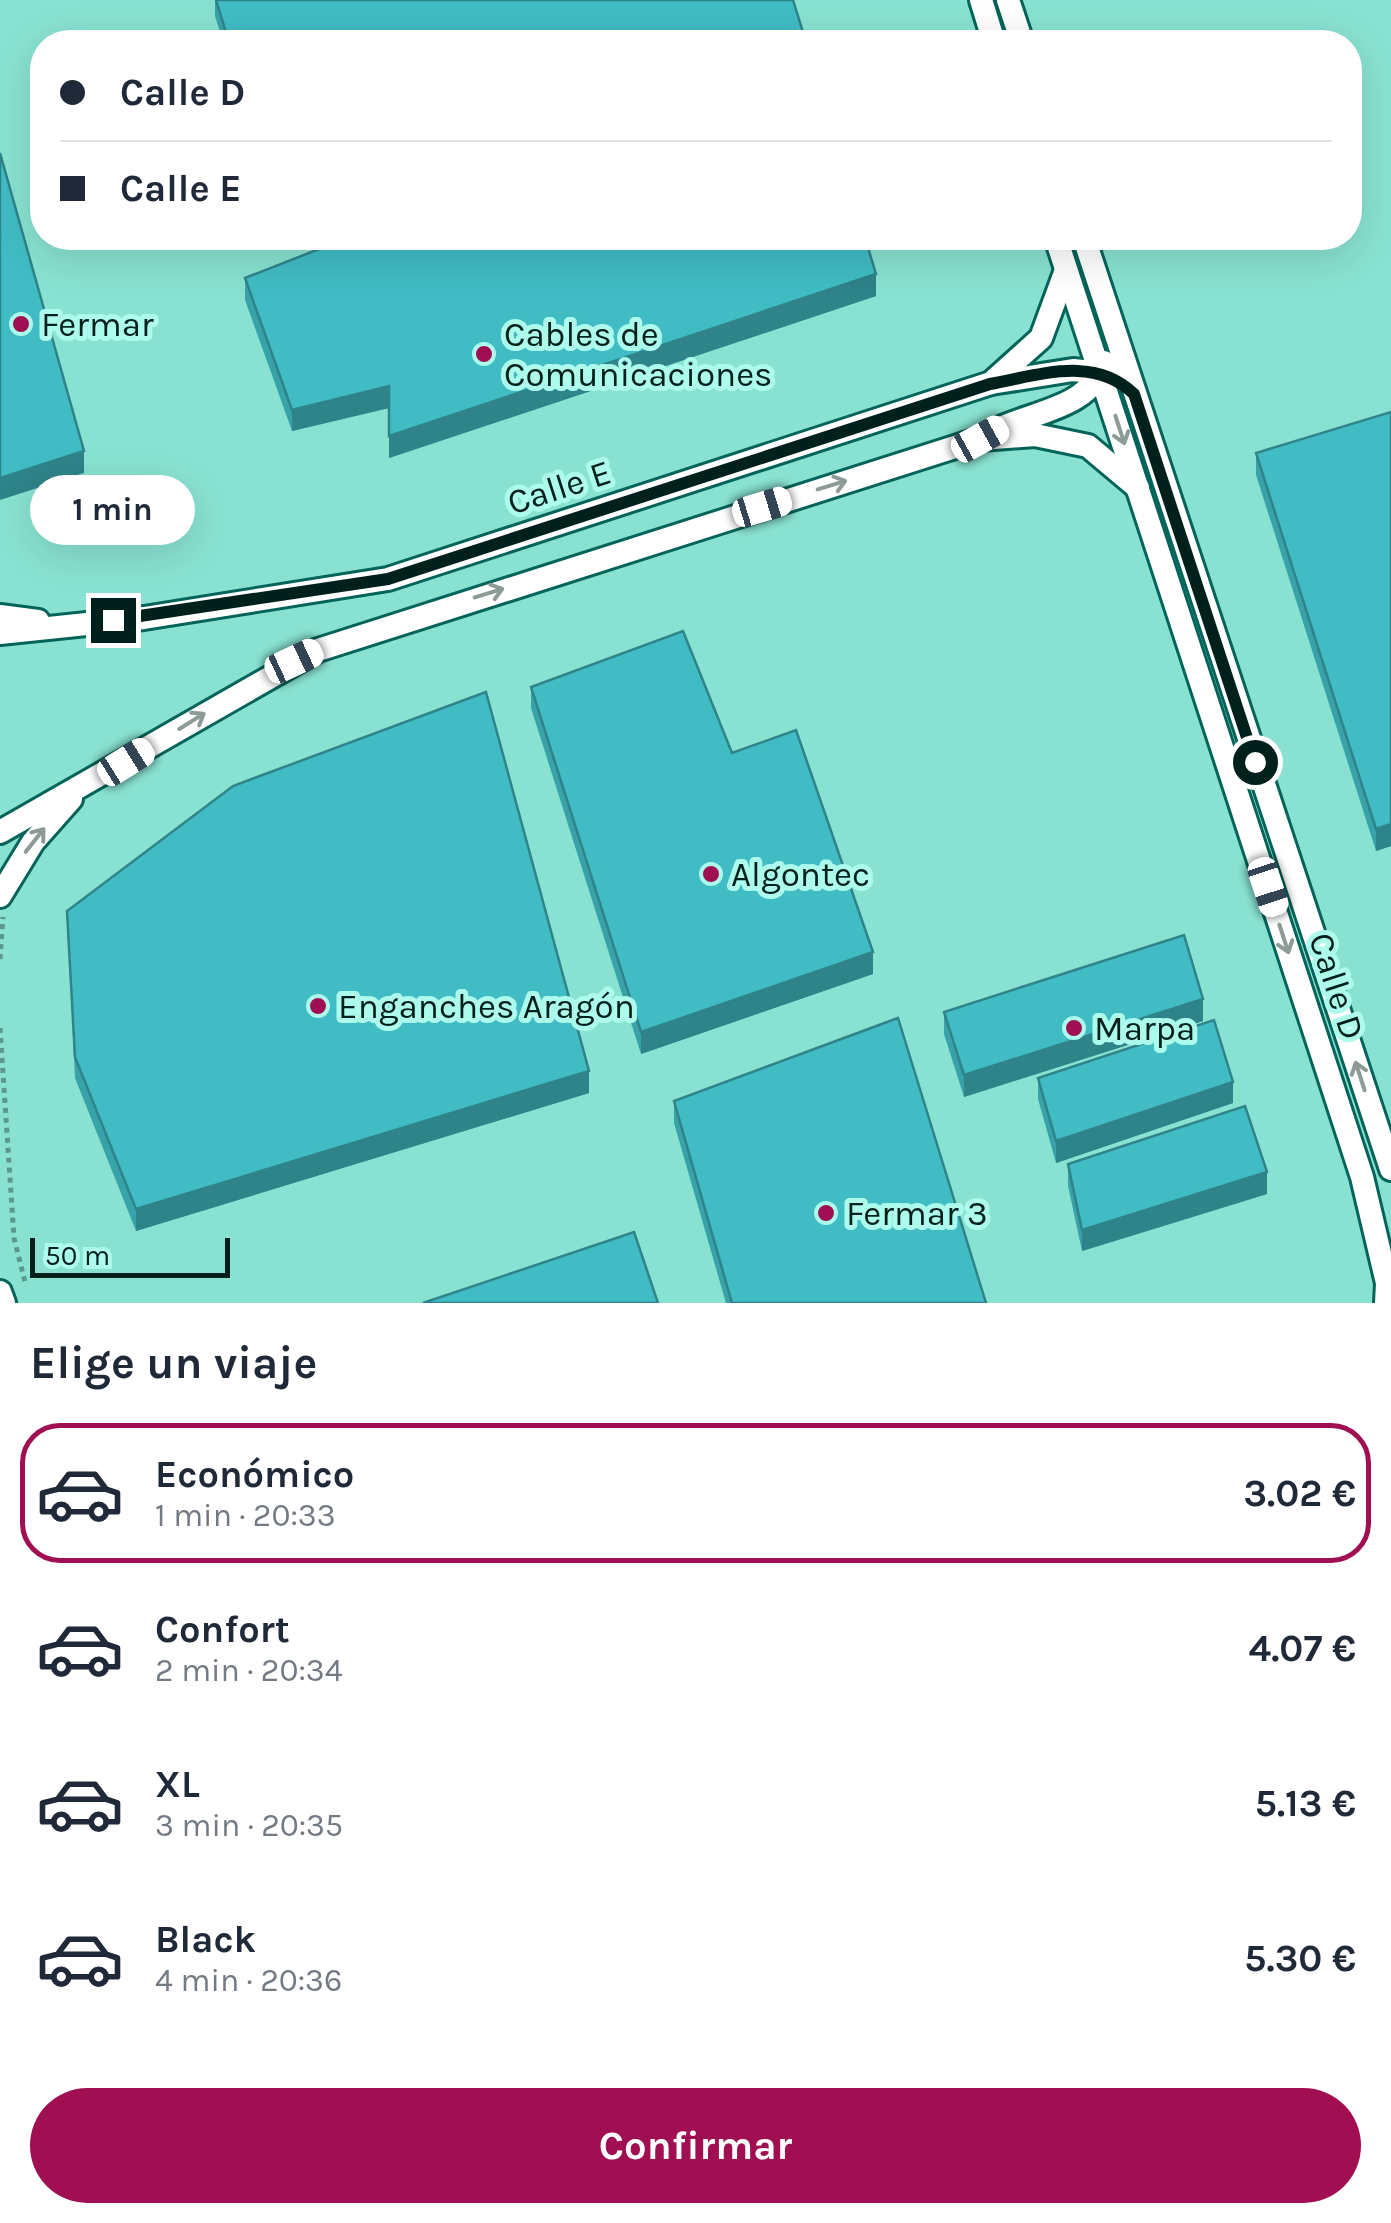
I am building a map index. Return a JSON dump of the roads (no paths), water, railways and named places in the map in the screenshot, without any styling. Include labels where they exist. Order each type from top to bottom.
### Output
[{"type":"street","points":[[981,0],[990,30]]},
{"type":"street","points":[[1008,0],[1018,30]]},
{"type":"street","name":"Calle D","points":[[1060,250],[1362,1177],[1387,1283],[1386,1303]]},
{"type":"street","name":"Calle D","points":[[1088,250],[1391,1169]]},
{"type":"street","name":"Calle E","points":[[0,633],[51,624],[144,618],[388,579],[990,384],[1041,338],[1066,270]]},
{"type":"street","points":[[0,832],[79,790],[274,672],[336,643],[980,439],[1007,424],[1073,399],[1102,372],[1114,330]]},
{"type":"street","points":[[990,384],[1072,370],[1102,372],[1114,375],[1134,394]]},
{"type":"street","points":[[980,439],[1035,436],[1088,446],[1138,488]]},
{"type":"street","points":[[0,616],[51,624]]},
{"type":"street","points":[[0,896],[33,842],[79,790]]},
{"type":"street","points":[[0,1292],[4,1303]]},
{"type":"place","name":"Fermar","points":[[21,324]]},
{"type":"place","name":"Cables de Comunicaciones","points":[[484,354]]},
{"type":"place","name":"Algontec","points":[[711,874]]},
{"type":"place","name":"Enganches Aragón","points":[[318,1006]]},
{"type":"place","name":"Marpa","points":[[1074,1028]]},
{"type":"place","name":"Fermar 3","points":[[826,1213]]}]
